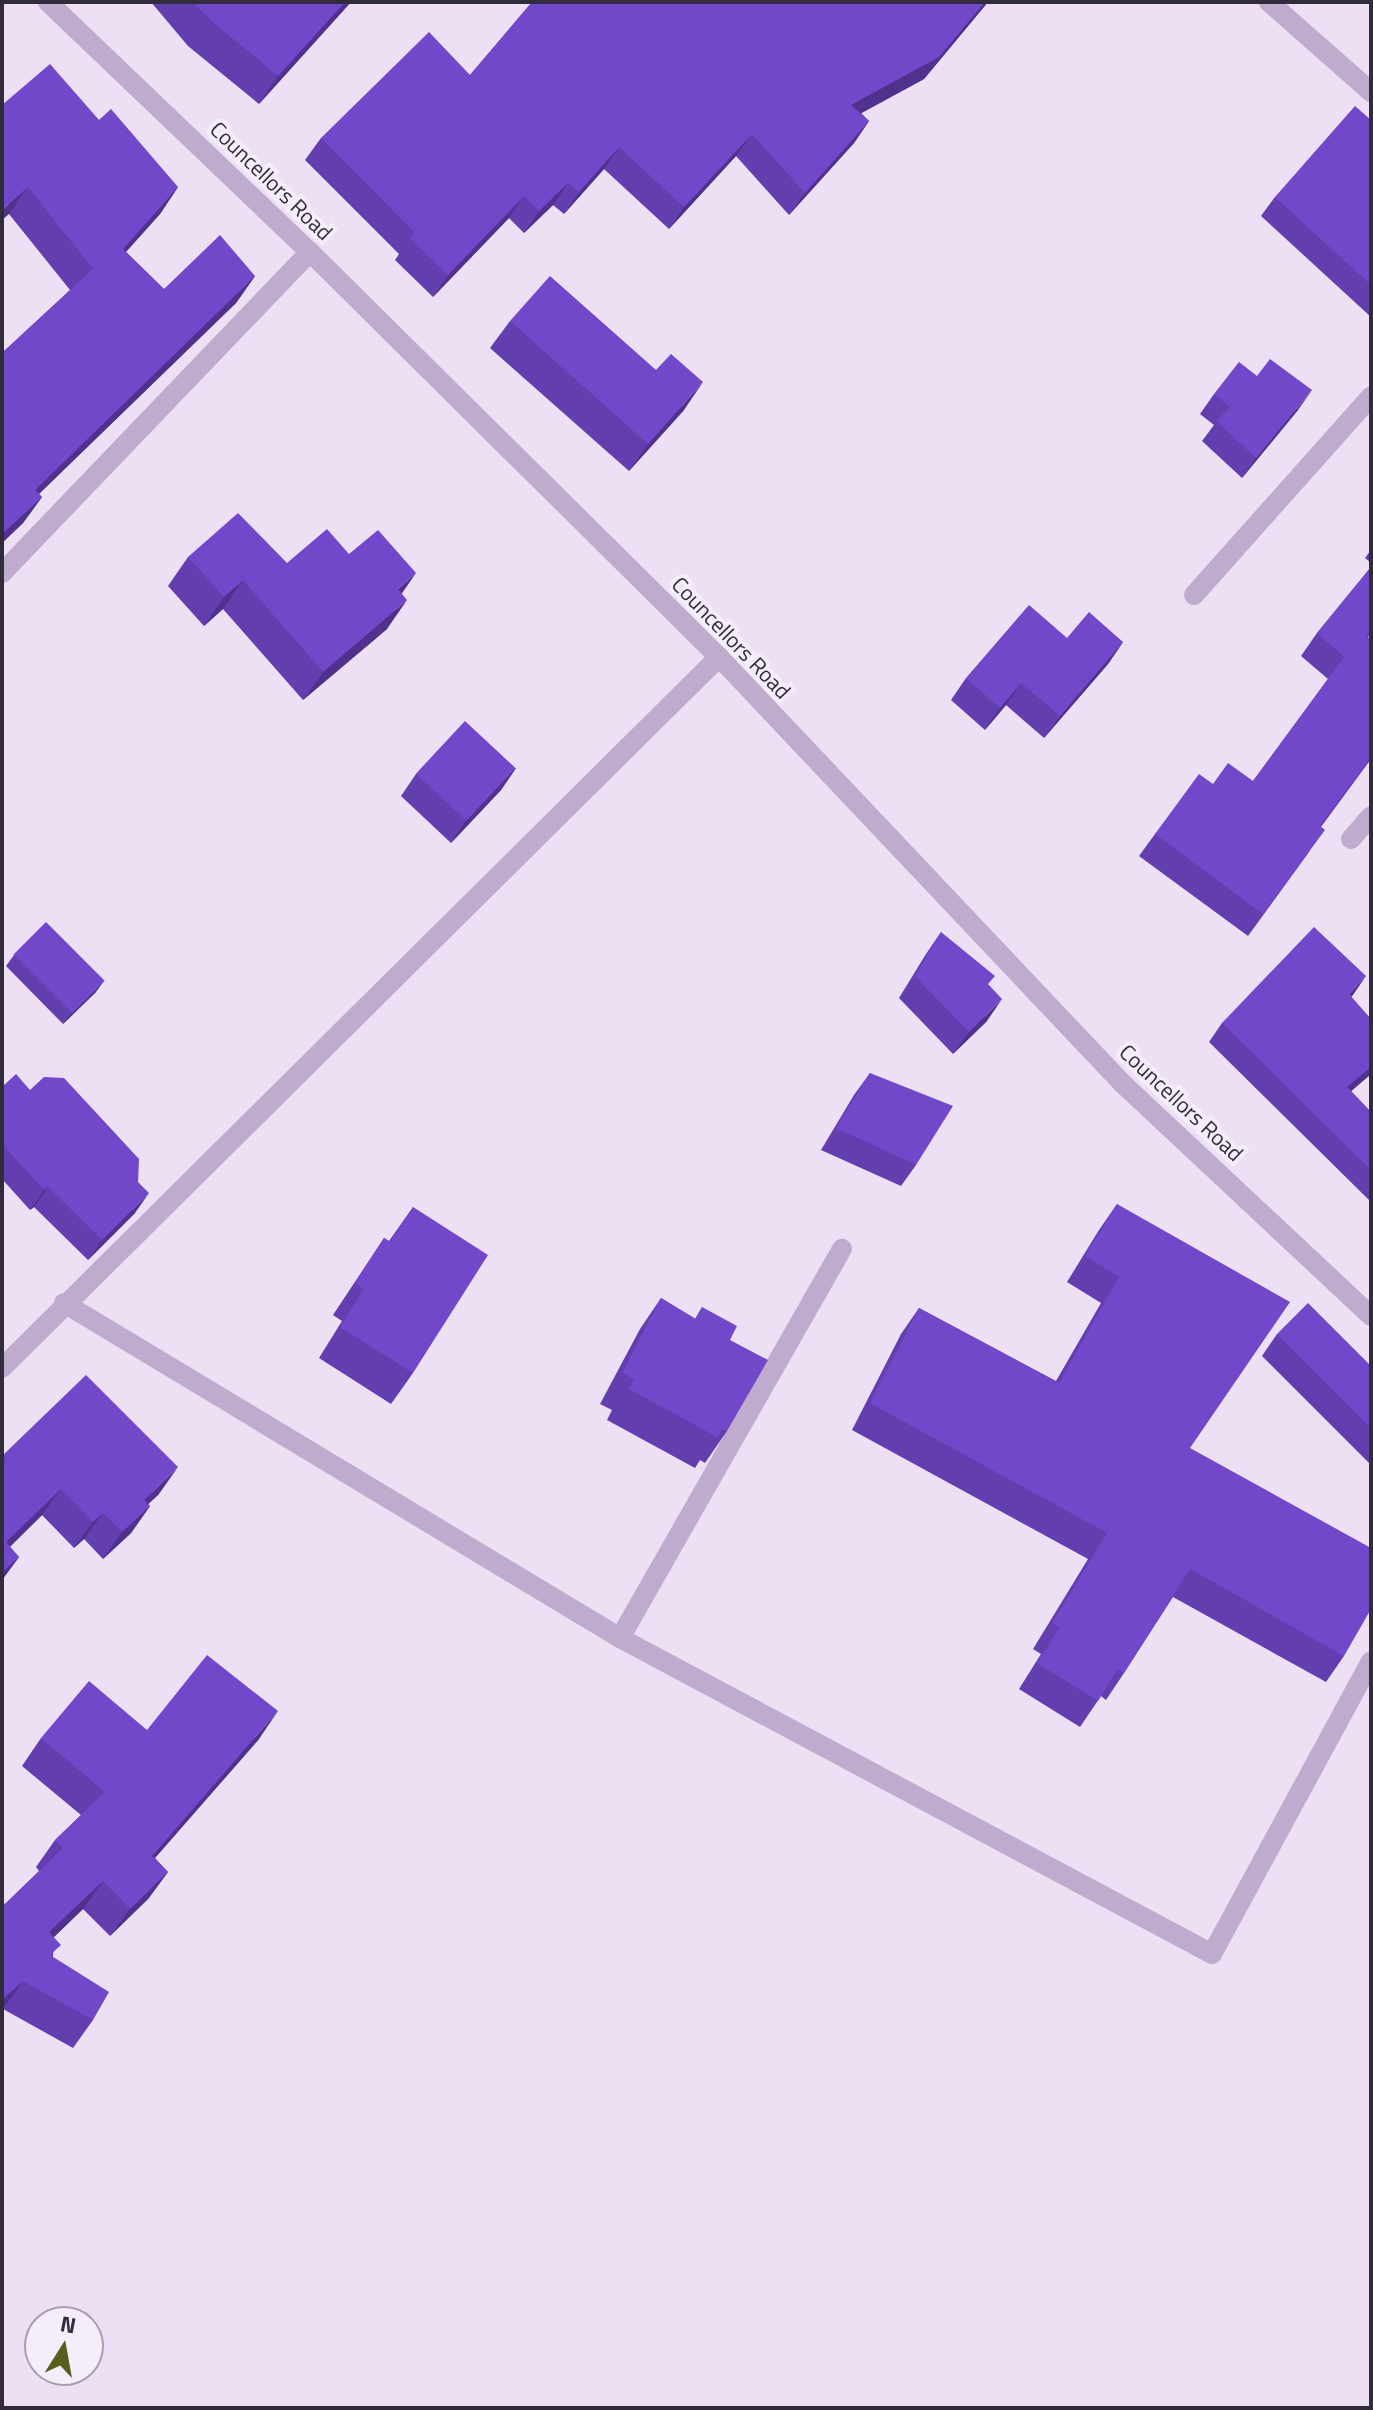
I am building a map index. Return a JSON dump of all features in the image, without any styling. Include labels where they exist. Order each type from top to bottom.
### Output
[{"type":"street","name":"Councellors Road","points":[[48,2],[310,252],[719,657],[1122,1083],[1371,1316]]},
{"type":"street","points":[[1269,2],[1371,92]]},
{"type":"street","points":[[2,573],[310,252]]},
{"type":"street","points":[[1194,595],[1371,396]]},
{"type":"street","points":[[2,1368],[64,1303],[719,657]]},
{"type":"street","points":[[1351,839],[1371,816]]},
{"type":"street","points":[[620,1638],[842,1249]]},
{"type":"street","points":[[64,1303],[620,1638],[1212,1954],[1371,1661]]},
{"type":"building","points":[[193,2],[345,2],[278,76]]},
{"type":"building","points":[[532,2],[985,2],[939,57],[851,105],[869,121],[805,193],[752,134],[684,207],[619,147],[579,192],[568,183],[539,211],[524,196],[448,275],[410,238],[415,233],[321,138],[429,32],[470,75]]},
{"type":"building","points":[[50,64],[99,120],[111,109],[178,187],[123,249],[164,289],[220,235],[255,276],[35,490],[42,497],[2,534],[2,353],[93,269],[28,187],[2,210],[2,105]]},
{"type":"building","points":[[1355,106],[1371,120],[1371,285],[1275,197]]},
{"type":"building","points":[[550,276],[656,370],[671,354],[703,382],[648,444],[510,321]]},
{"type":"building","points":[[1270,359],[1312,390],[1256,458],[1216,421],[1230,407],[1214,394],[1239,362],[1257,376]]},
{"type":"building","points":[[238,513],[287,563],[327,529],[349,554],[378,530],[416,573],[398,589],[407,600],[323,672],[243,580],[224,597],[188,557]]},
{"type":"building","points":[[1371,567],[1371,630],[1366,636],[1371,640],[1371,757],[1320,826],[1325,830],[1263,914],[1155,834],[1199,774],[1213,784],[1228,763],[1253,781],[1344,657],[1317,633]]},
{"type":"building","points":[[1029,605],[1067,638],[1089,612],[1123,642],[1060,716],[1021,683],[1000,708],[966,678]]},
{"type":"building","points":[[465,721],[515,768],[466,821],[416,774]]},
{"type":"building","points":[[46,922],[105,981],[72,1013],[13,955]]},
{"type":"building","points":[[1314,927],[1366,976],[1349,994],[1371,1019],[1371,1067],[1347,1087],[1371,1112],[1371,1170],[1222,1023]]},
{"type":"building","points":[[941,932],[995,976],[988,984],[1002,999],[969,1032],[915,976]]},
{"type":"building","points":[[870,1073],[953,1106],[916,1165],[836,1128]]},
{"type":"building","points":[[16,1074],[30,1090],[44,1077],[64,1078],[139,1159],[138,1182],[149,1193],[102,1240],[48,1187],[44,1190],[2,1144],[2,1087]]},
{"type":"building","points":[[1117,1204],[1290,1302],[1190,1448],[1371,1548],[1371,1609],[1344,1656],[1190,1569],[1124,1673],[1118,1669],[1098,1701],[1037,1663],[1059,1628],[1052,1623],[1107,1533],[870,1403],[919,1308],[1059,1383],[1119,1277],[1085,1256]]},
{"type":"building","points":[[413,1207],[488,1255],[413,1373],[340,1327],[364,1289],[355,1283],[384,1238],[390,1242]]},
{"type":"building","points":[[661,1298],[696,1319],[702,1307],[737,1326],[730,1340],[768,1360],[727,1431],[722,1429],[717,1437],[629,1389],[634,1379],[622,1373]]},
{"type":"building","points":[[1308,1303],[1371,1366],[1371,1428],[1277,1334]]},
{"type":"building","points":[[86,1375],[178,1467],[144,1500],[150,1506],[122,1532],[103,1513],[93,1522],[61,1489],[6,1542],[19,1557],[2,1572],[2,1464],[6,1460],[2,1456]]},
{"type":"building","points":[[207,1655],[278,1711],[152,1856],[168,1872],[130,1909],[103,1881],[49,1932],[61,1945],[50,1955],[109,1992],[93,2020],[23,1981],[2,2000],[2,1902],[5,1904],[63,1848],[55,1840],[105,1792],[41,1738],[89,1681],[147,1730]]}]
